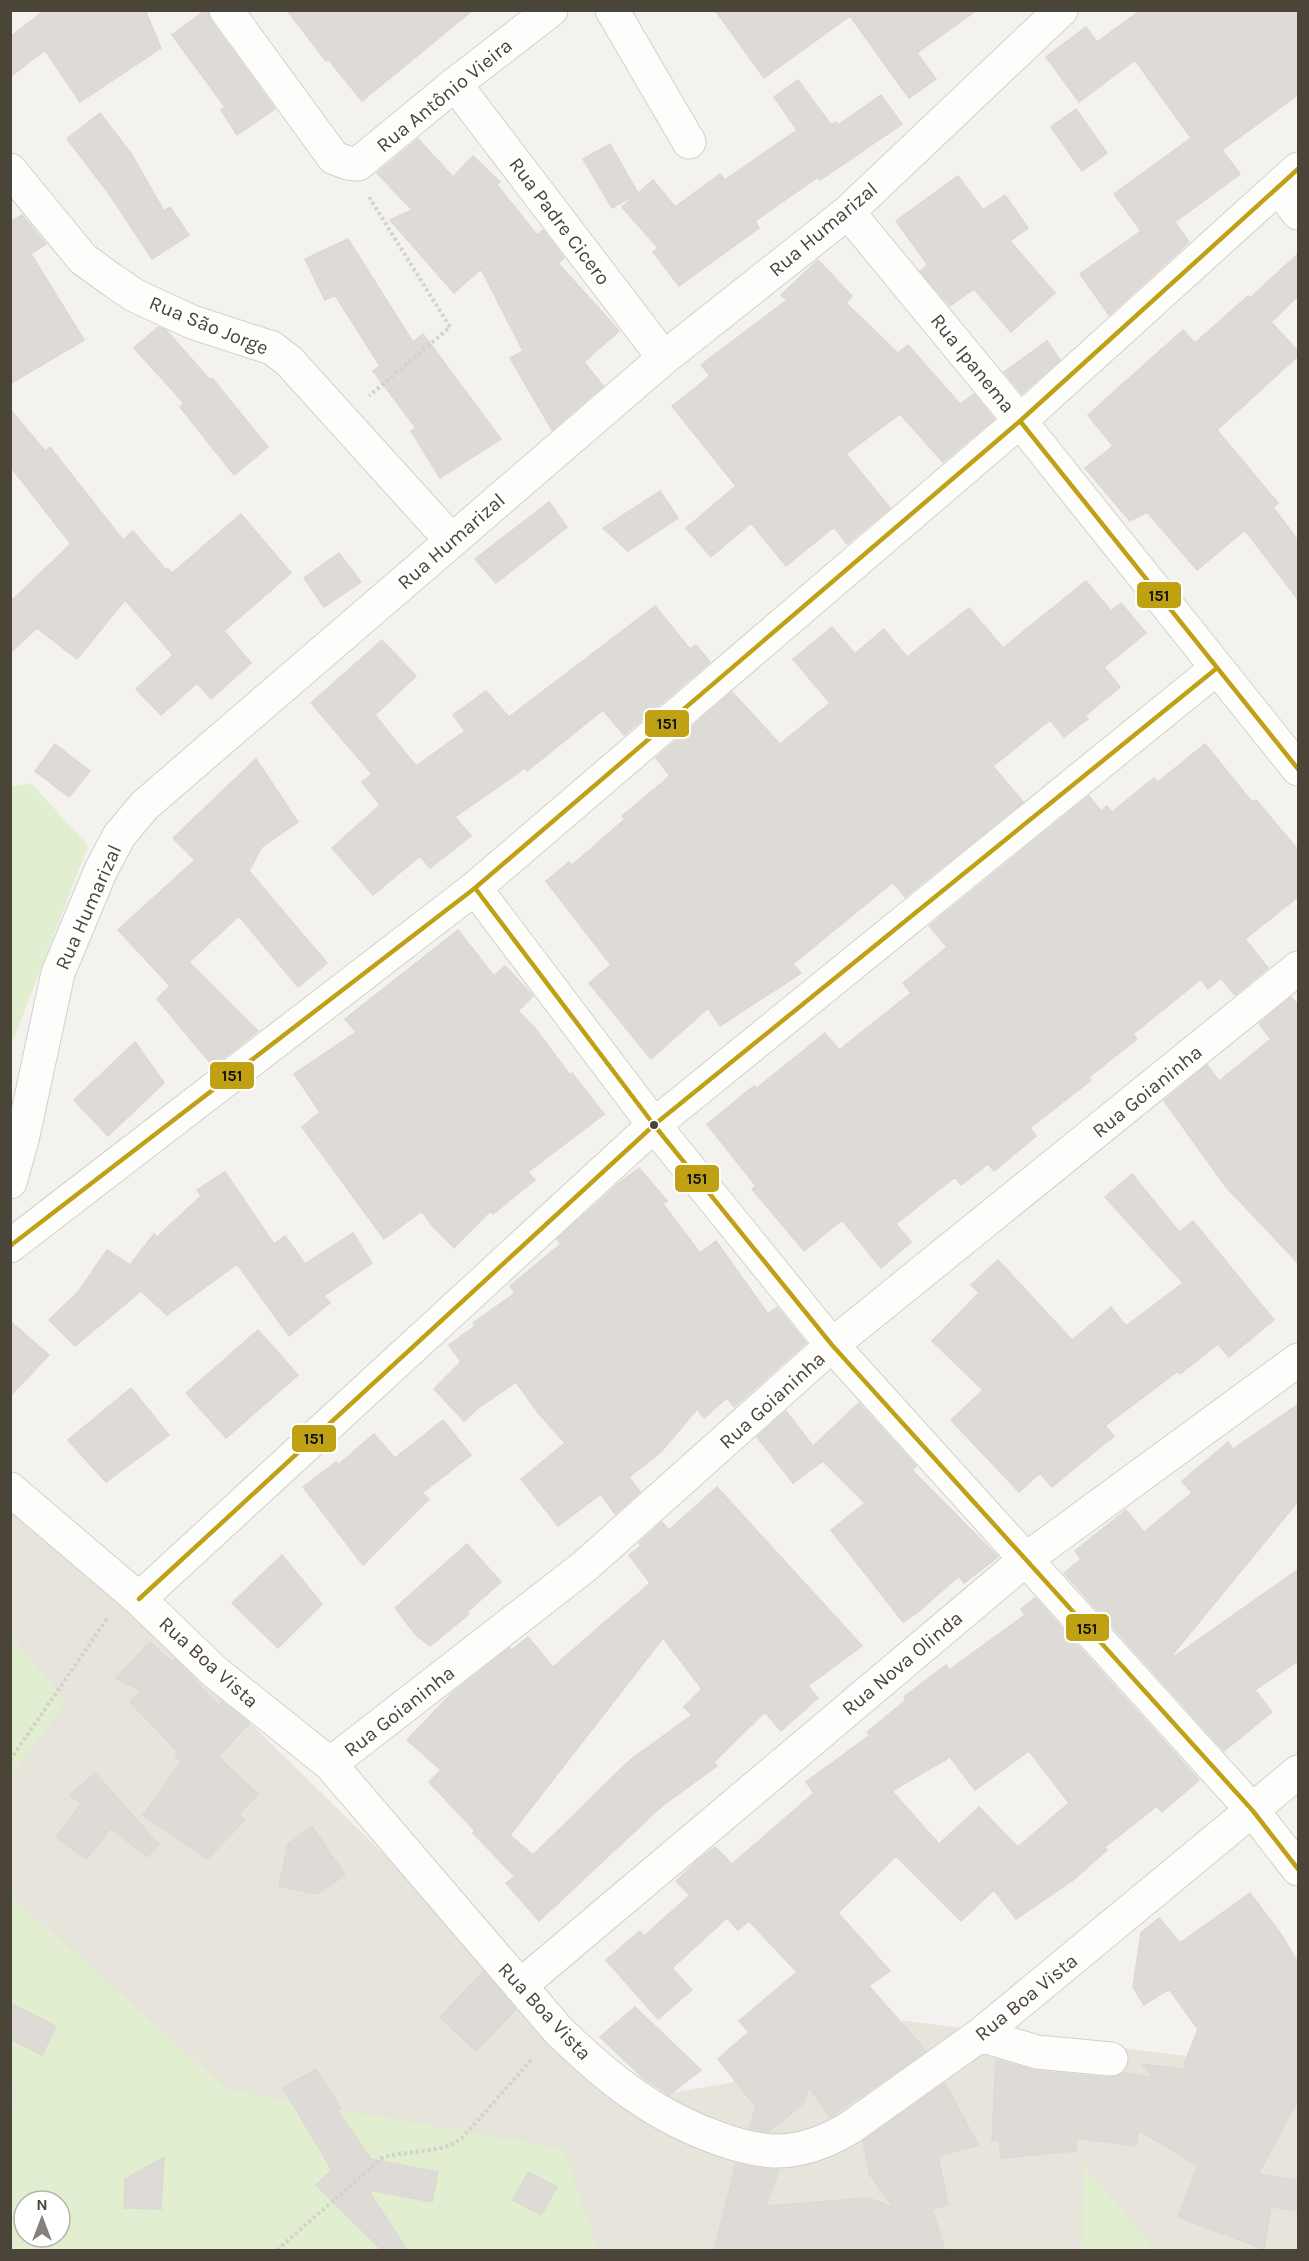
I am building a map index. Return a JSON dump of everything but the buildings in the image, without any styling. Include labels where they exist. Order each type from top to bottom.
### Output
[{"type":"street","points":[[226,10],[341,161]]},
{"type":"street","name":"Rua Antônio Vieira","points":[[341,161],[358,164],[455,84],[551,10]]},
{"type":"street","points":[[612,10],[689,142]]},
{"type":"street","name":"Rua Humarizal","points":[[10,1182],[22,1140],[58,973],[101,870],[119,836],[145,805],[664,358],[848,212],[1061,10]]},
{"type":"street","name":"Rua Padre Cicero","points":[[455,84],[664,358]]},
{"type":"street","name":"Rua São Jorge","points":[[10,170],[83,259],[135,295],[192,322],[272,348],[289,361],[452,540]]},
{"type":"street","points":[[10,1246],[475,888],[1020,421],[1289,178],[1299,213]]},
{"type":"street","name":"Rua Ipanema","points":[[848,212],[1020,421],[1299,770]]},
{"type":"street","points":[[133,1594],[654,1125],[1217,668]]},
{"type":"street","points":[[475,888],[654,1125],[832,1345],[1253,1811],[1299,1869]]},
{"type":"street","name":"Rua Goianinha","points":[[330,1764],[585,1566],[832,1345],[1299,968]]},
{"type":"street","name":"Rua Nova Olinda","points":[[520,1986],[1025,1560],[1299,1359]]},
{"type":"street","name":"Rua Boa Vista","points":[[10,1489],[133,1594],[215,1672],[330,1764],[558,2030],[587,2058],[657,2111],[704,2133],[743,2147],[774,2151],[805,2147],[832,2138],[879,2108],[980,2036],[1299,1772]]},
{"type":"street","points":[[980,2036],[1037,2052],[1111,2059]]},
{"type":"path","points":[[341,161],[450,327],[342,419]]},
{"type":"path","points":[[10,1760],[133,1594]]},
{"type":"path","points":[[277,2250],[382,2158],[394,2154],[446,2147],[462,2138],[558,2030]]},
{"type":"shaded area","points":[[10,1502],[72,1548],[634,2100],[733,2082],[850,2014],[1298,2070],[1298,2250],[11,2250]]},
{"type":"green space","points":[[31,783],[88,846],[11,1046],[11,787]]},
{"type":"green space","points":[[11,1635],[66,1703],[10,1775]]},
{"type":"green space","points":[[11,1896],[228,2090],[564,2149],[598,2250],[11,2250],[10,2108],[19,2095],[10,2078]]},
{"type":"green space","points":[[1084,2165],[1154,2250],[1081,2250]]},
{"type":"transit line","name":"151","points":[[10,1246],[475,888],[1020,421],[1298,169]]},
{"type":"transit line","name":"151","points":[[1020,421],[1298,769]]},
{"type":"transit line","name":"151","points":[[139,1599],[654,1125],[1217,668]]},
{"type":"transit line","name":"151","points":[[475,888],[654,1125],[832,1345],[1253,1811],[1298,1869]]}]
